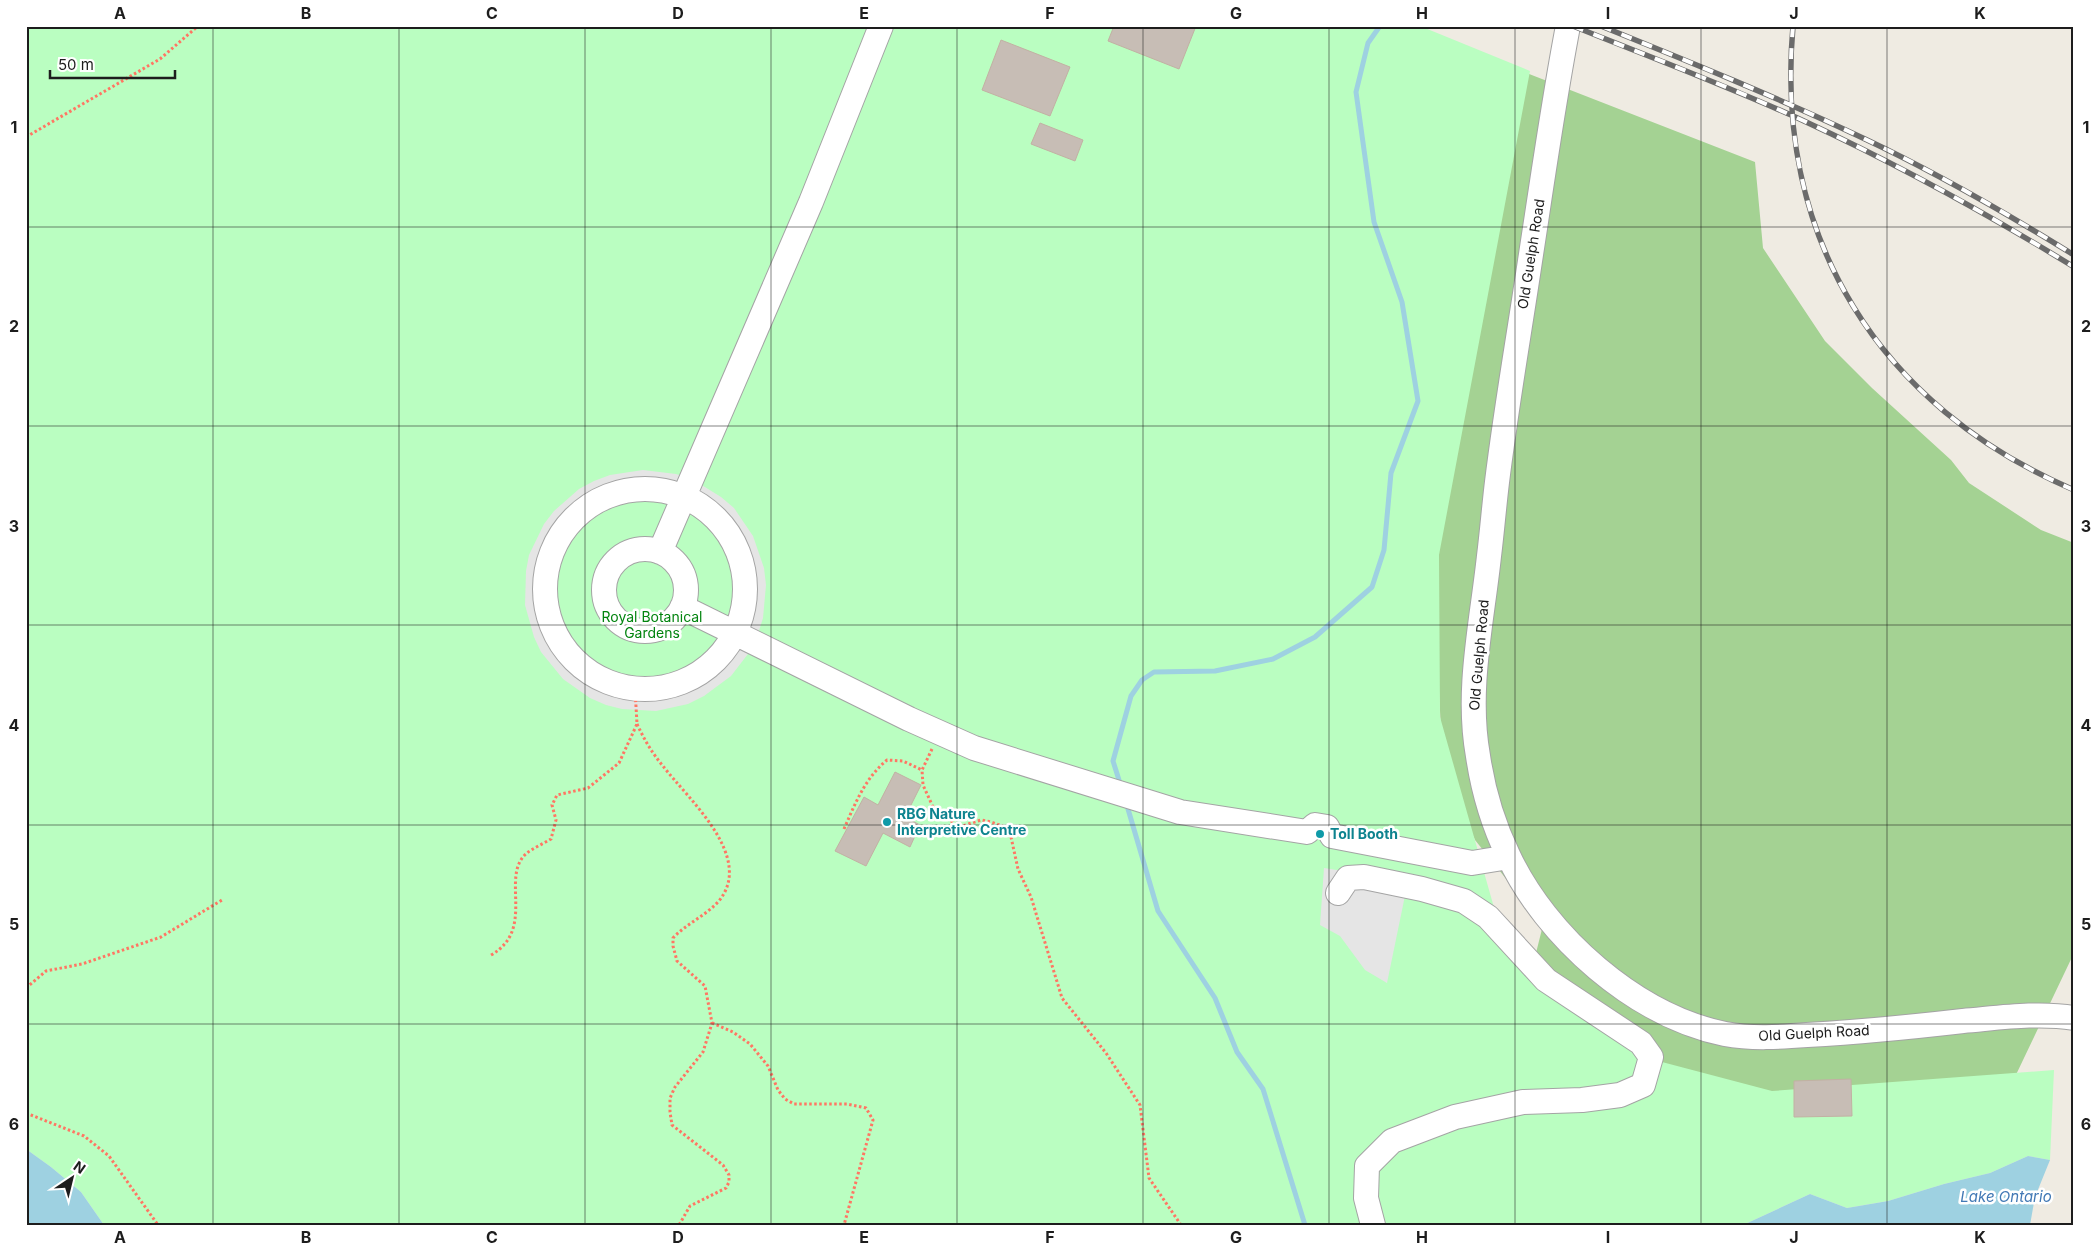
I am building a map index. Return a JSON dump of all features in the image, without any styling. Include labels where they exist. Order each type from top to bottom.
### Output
[{"type":"street","points":[[660,552],[812,202],[881,26]]},
{"type":"street","name":"Old Guelph Road","points":[[1568,26],[1555,94],[1496,484],[1472,710],[1477,755],[1490,811],[1509,858],[1530,892],[1559,931],[1592,966],[1643,1002],[1683,1021],[1726,1034],[1770,1037],[1844,1033],[2014,1016],[2062,1016],[2074,1018]]},
{"type":"street","points":[[640,489],[670,492],[684,496],[706,509],[724,527],[731,537],[742,561],[745,598],[740,623],[735,634],[717,659],[693,677],[665,688],[634,689],[620,686],[592,674],[569,655],[560,643],[553,630],[545,601],[544,586],[548,564],[556,542],[584,508],[597,500],[618,492],[640,489]]},
{"type":"street","points":[[635,550],[660,552],[675,563],[684,578],[685,596],[682,607],[675,618],[665,626],[653,630],[640,631],[623,625],[613,616],[607,605],[604,586],[607,574],[614,563],[624,555],[635,550]]},
{"type":"street","points":[[682,607],[974,748],[1180,812],[1307,832],[1312,842],[1324,845],[1332,836],[1472,864],[1509,858]]},
{"type":"street","points":[[1338,893],[1348,878],[1364,877],[1422,889],[1464,901],[1488,917],[1546,980],[1641,1043],[1650,1058],[1643,1085],[1620,1095],[1582,1100],[1523,1102],[1455,1117],[1392,1141],[1367,1166],[1366,1198],[1373,1225]]},
{"type":"path","points":[[26,137],[160,59],[198,26]]},
{"type":"path","points":[[634,689],[637,724],[646,744],[715,829],[730,871],[729,883],[718,902],[673,938],[677,961],[705,986],[712,1023],[703,1052],[675,1087],[670,1098],[672,1125],[723,1165],[729,1175],[729,1182],[726,1188],[690,1206],[679,1225]]},
{"type":"path","points":[[491,955],[501,949],[513,928],[517,913],[516,880],[518,865],[526,853],[551,840],[556,820],[552,805],[557,795],[588,788],[618,764],[637,724]]},
{"type":"path","points":[[940,732],[922,770],[923,785],[933,807],[959,827],[971,825],[981,820],[1004,827],[1011,837],[1018,869],[1031,897],[1062,998],[1106,1053],[1140,1105],[1149,1178],[1181,1225]]},
{"type":"path","points":[[844,829],[867,782],[877,768],[887,760],[903,761],[922,770]]},
{"type":"path","points":[[26,988],[46,970],[82,964],[161,937],[222,900]]},
{"type":"path","points":[[712,1023],[734,1032],[750,1044],[768,1066],[778,1090],[785,1099],[794,1104],[847,1104],[866,1108],[873,1120],[844,1225]]},
{"type":"path","points":[[26,1114],[84,1136],[109,1156],[158,1225]]},
{"type":"green space","name":"Royal Botanical Gardens","points":[[26,26],[1420,26],[1530,71],[1439,555],[1440,717],[1495,911],[1547,982],[1643,1057],[1772,1091],[2054,1070],[2050,1160],[2028,1156],[1990,1173],[1944,1184],[1888,1201],[1847,1208],[1810,1194],[1743,1225],[104,1225],[81,1192],[26,1149]]},
{"type":"green space","points":[[1406,26],[1755,162],[1763,248],[1825,341],[1872,388],[1951,460],[1969,483],[2041,530],[2074,543],[2074,953],[1983,1144],[715,891],[1525,997],[1543,925],[1475,840],[1443,771]]},
{"type":"shaded area","points":[[643,470],[676,474],[692,479],[721,497],[734,508],[753,536],[764,568],[766,585],[763,618],[751,650],[731,676],[704,696],[688,704],[656,711],[622,709],[606,705],[590,698],[563,679],[541,652],[534,637],[525,605],[526,571],[529,555],[544,524],[554,511],[579,489],[610,475]],"holes":[[[642,499],[671,503],[685,508],[709,525],[726,549],[734,577],[735,591],[730,620],[716,646],[695,665],[669,677],[654,680],[625,678],[598,667],[586,659],[567,637],[561,623],[554,595],[554,580],[562,553],[578,528],[601,510],[614,504]]]},
{"type":"shaded area","points":[[1324,868],[1408,881],[1387,983],[1365,970],[1340,936],[1320,925]]},
{"type":"water","points":[[26,1149],[81,1192],[104,1225],[26,1225]]},
{"type":"water","name":"Lake Ontario","points":[[2028,1156],[2050,1160],[2035,1197],[2030,1225],[1743,1225],[1810,1194],[1847,1208],[1888,1201],[1944,1184],[1990,1173]]},
{"type":"building","points":[[1114,26],[1196,26],[1179,69],[1108,41]]},
{"type":"building","points":[[1001,40],[1070,67],[1050,116],[982,90]]},
{"type":"building","points":[[1040,123],[1083,140],[1075,161],[1031,144]]},
{"type":"building","name":"RBG Nature Interpretive Centre","points":[[895,772],[921,785],[905,817],[920,825],[910,847],[883,833],[866,866],[835,851],[864,797],[878,805]]},
{"type":"building","points":[[1851,1079],[1852,1116],[1794,1117],[1794,1081]]},
{"type":"waterway","points":[[1119,780],[1113,761],[1131,696],[1142,680],[1154,672],[1215,671],[1273,659],[1315,637],[1372,587],[1384,550],[1391,473],[1418,401],[1402,302],[1374,222],[1356,92],[1368,43],[1380,26]]},
{"type":"waterway","points":[[1128,809],[1158,911],[1215,998],[1237,1052],[1263,1089],[1305,1225]]},
{"type":"railway","points":[[1573,26],[1747,96],[1839,137],[2008,227],[2074,267]]},
{"type":"railway","points":[[1601,26],[1767,95],[1865,139],[1971,194],[2074,255]]},
{"type":"railway","points":[[1793,26],[1792,104],[1801,177],[1822,244],[1853,306],[1894,362],[1945,412],[2005,455],[2074,490]]},
{"type":"place","name":"RBG Nature Interpretive Centre","points":[[887,822]]},
{"type":"place","name":"Toll Booth","points":[[1320,834]]}]
